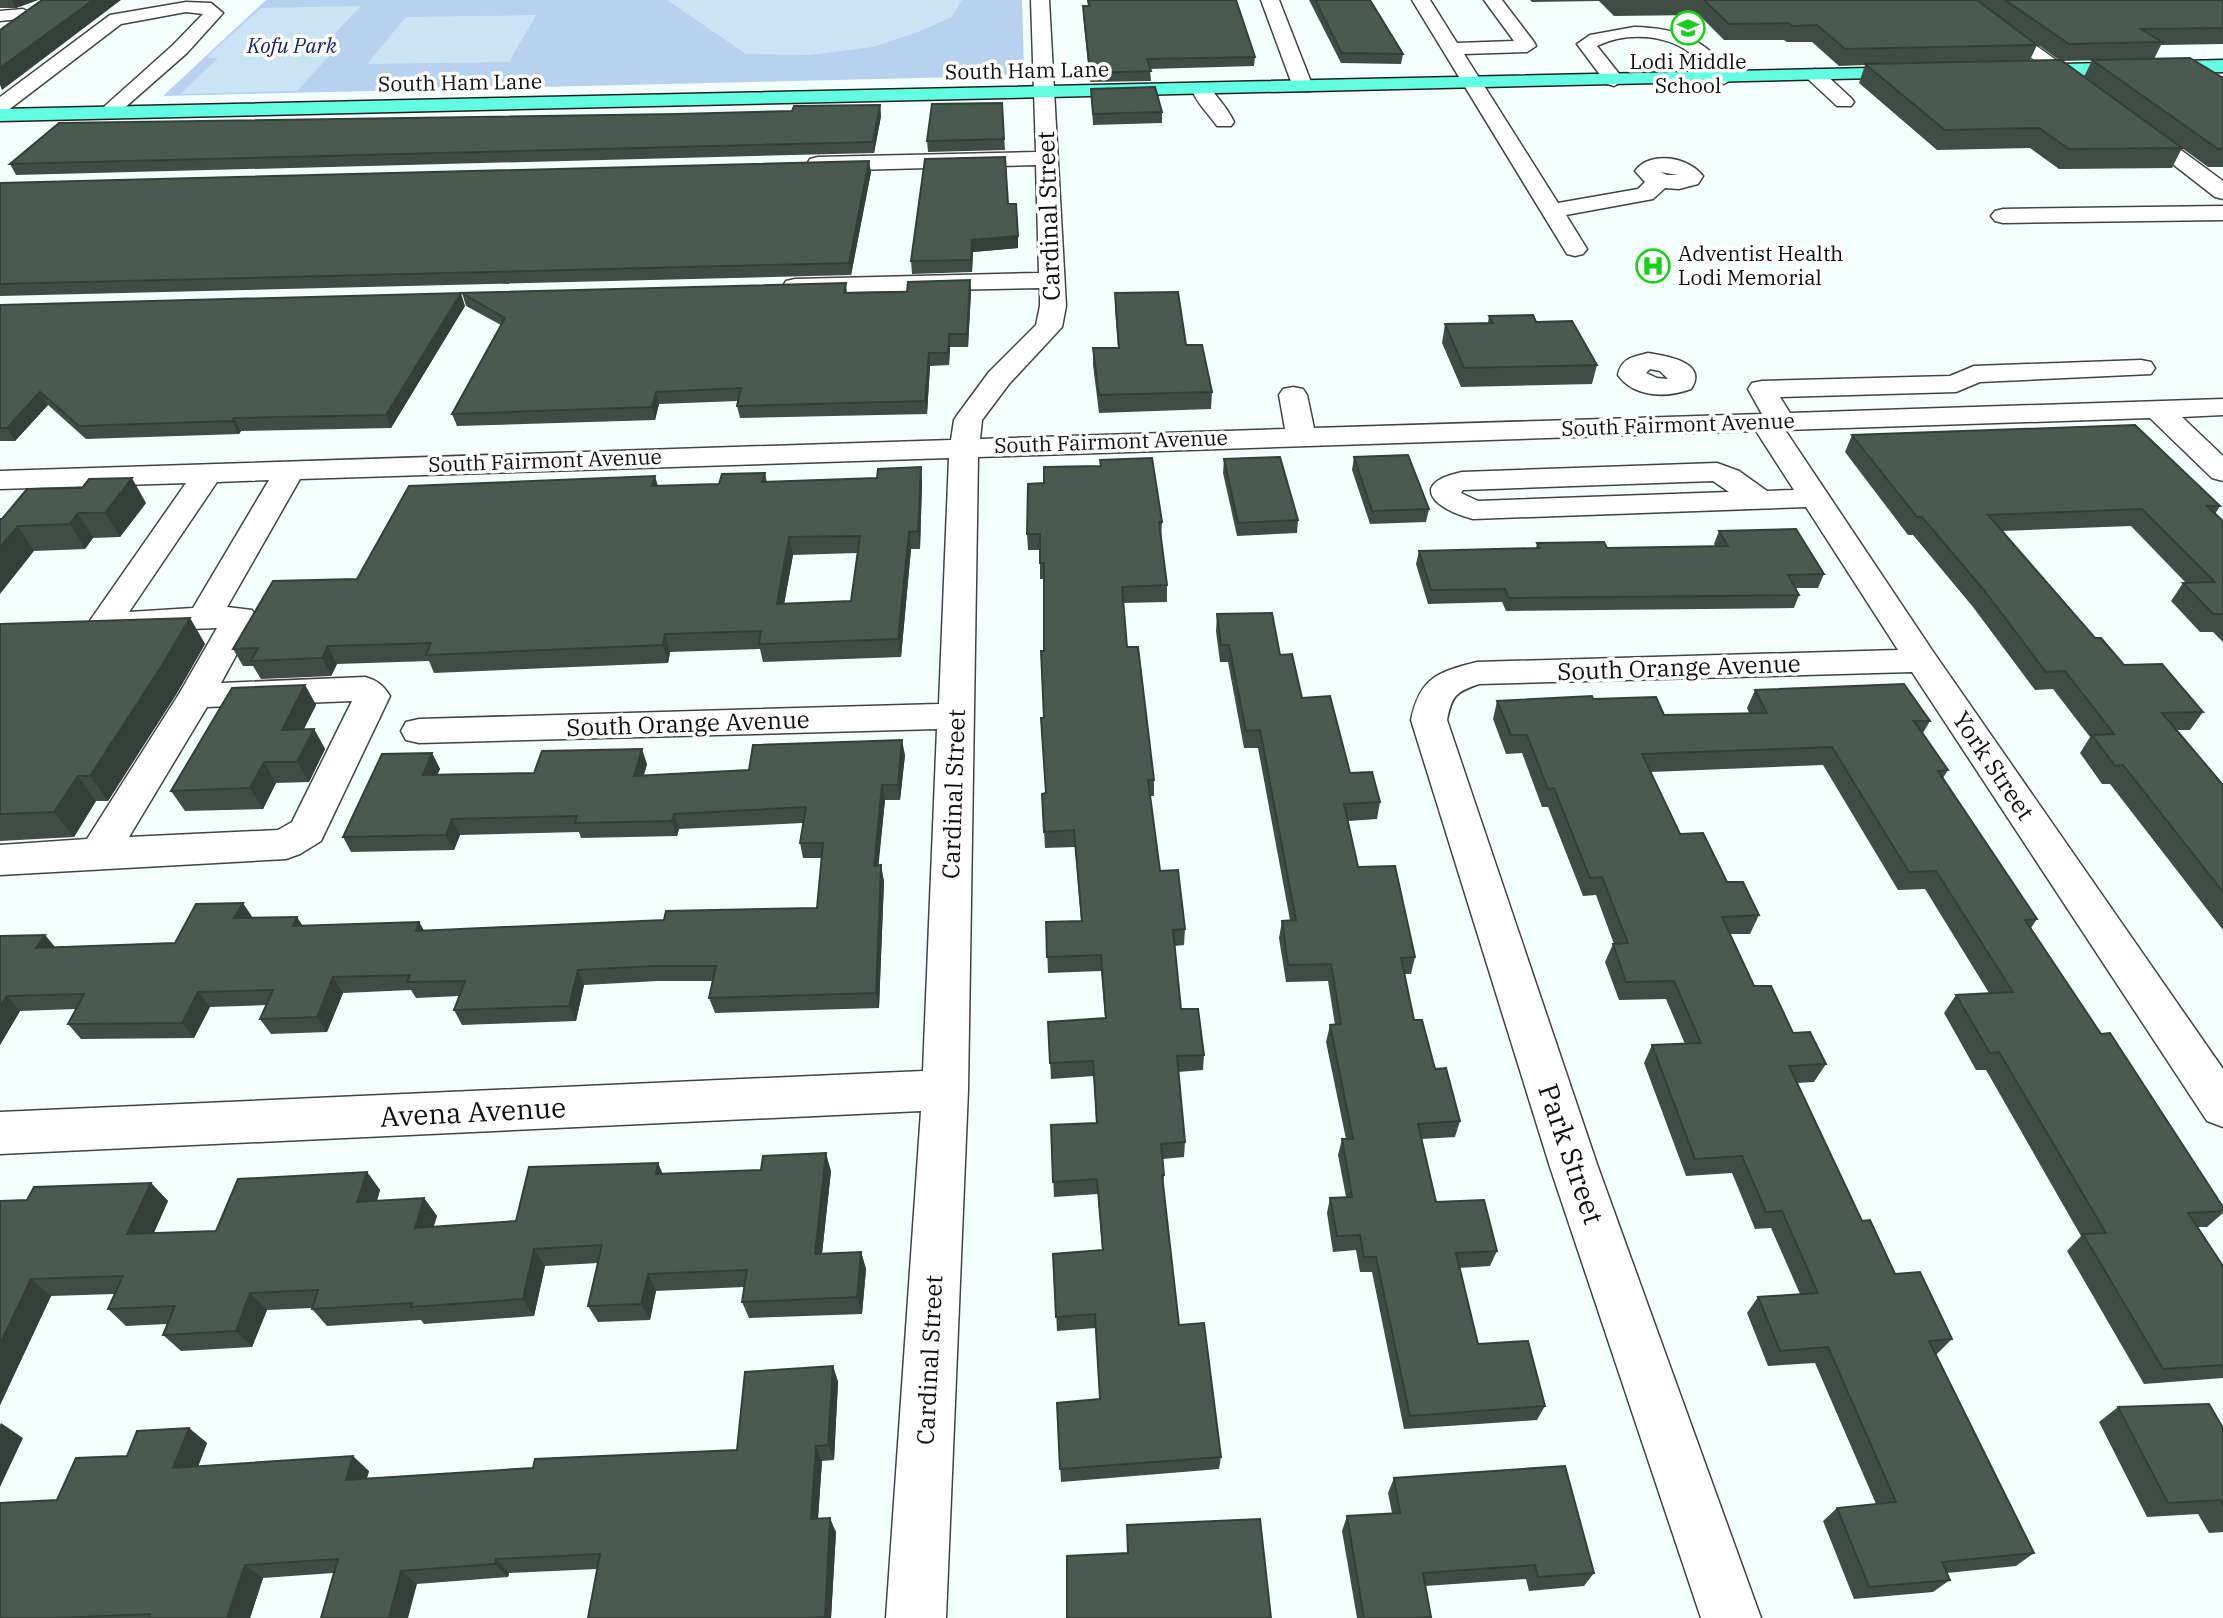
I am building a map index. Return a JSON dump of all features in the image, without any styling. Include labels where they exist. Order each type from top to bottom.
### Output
[{"type":"main road","points":[[2006,71],[2223,66]]},
{"type":"main road","name":"South Ham Lane","points":[[0,115],[1043,93],[1216,103],[1303,87],[1938,73]]},
{"type":"street","points":[[0,107],[123,5],[158,14],[186,7],[205,7],[227,0]]},
{"type":"street","name":"Cardinal Street","points":[[916,1618],[945,1090],[964,447],[968,420],[999,378],[1049,327],[1053,306],[1040,0]]},
{"type":"street","points":[[1270,0],[1303,87]]},
{"type":"street","points":[[1421,0],[1575,249]]},
{"type":"street","points":[[1452,49],[1527,46],[1493,0]]},
{"type":"street","points":[[1961,0],[2103,102]]},
{"type":"street","points":[[0,16],[23,14],[41,7]]},
{"type":"street","points":[[107,113],[207,23],[215,13],[205,7]]},
{"type":"street","points":[[0,32],[23,14]]},
{"type":"street","points":[[1614,80],[1586,44],[1598,37],[1620,34],[1657,34],[1684,41],[1695,48],[1724,78]]},
{"type":"street","points":[[2193,67],[2223,85]]},
{"type":"street","points":[[1815,75],[1844,103]]},
{"type":"street","points":[[2125,118],[2222,199]]},
{"type":"street","points":[[796,164],[1047,158]]},
{"type":"street","points":[[1552,211],[1645,194],[1654,175]]},
{"type":"street","points":[[2186,191],[2222,199]]},
{"type":"street","points":[[2003,216],[2222,199]]},
{"type":"street","points":[[775,287],[1052,280]]},
{"type":"street","points":[[1645,356],[1633,366],[1632,375],[1645,384],[1665,387],[1690,425]]},
{"type":"street","points":[[1986,415],[1956,384],[1974,374],[2141,368]]},
{"type":"street","points":[[2026,372],[2066,413]]},
{"type":"street","name":"York Street","points":[[1956,384],[1762,389],[1773,422],[1815,498],[2223,1107]]},
{"type":"street","points":[[1293,395],[1301,436]]},
{"type":"street","name":"South Fairmont Avenue","points":[[0,481],[2223,407]]},
{"type":"street","points":[[2158,410],[2223,472]]},
{"type":"street","points":[[204,618],[290,470]]},
{"type":"street","points":[[1759,499],[1744,490],[1731,477],[1717,472],[1462,481],[1453,483],[1446,491],[1446,497],[1457,505],[1473,510],[1815,498]]},
{"type":"street","points":[[104,853],[105,843],[196,696],[240,617],[106,622],[208,473]]},
{"type":"street","name":"South Orange Avenue","points":[[1440,689],[1448,683],[1477,673],[1922,661]]},
{"type":"street","points":[[0,860],[286,844],[307,831],[372,696],[365,689],[196,696]]},
{"type":"street","name":"Park Street","points":[[1440,689],[1433,698],[1429,720],[1574,1167],[1731,1618]]},
{"type":"street","name":"South Orange Avenue","points":[[419,732],[957,716]]},
{"type":"street","name":"Avena Avenue","points":[[0,1133],[945,1090]]},
{"type":"green space","name":"Kofu Park","points":[[266,0],[1022,0],[1024,67],[1005,76],[163,96]]},
{"type":"green space","points":[[667,0],[962,0],[952,17],[918,32],[873,47],[809,55],[746,54]]},
{"type":"green space","points":[[361,6],[316,53],[331,54],[297,91],[180,94],[218,58],[206,58],[261,8]]},
{"type":"green space","points":[[536,15],[509,62],[367,64],[406,17]]},
{"type":"building","points":[[42,0],[93,0],[0,68],[0,30]]},
{"type":"building","points":[[1088,0],[1236,0],[1255,57],[1147,59],[1151,71],[1090,73],[1083,6],[1090,6]]},
{"type":"building","points":[[1315,0],[1370,0],[1403,54],[1342,53]]},
{"type":"building","points":[[1704,0],[1977,0],[2037,45],[1845,49],[1817,25],[1729,24]]},
{"type":"building","points":[[2005,0],[2223,0],[2223,28],[2141,29],[2162,42],[2069,44]]},
{"type":"building","points":[[2190,58],[2223,78],[2223,148],[2218,149],[2092,60]]},
{"type":"building","points":[[2061,60],[2182,148],[2069,149],[2039,128],[1945,130],[1865,64]]},
{"type":"building","points":[[1155,87],[1162,112],[1093,114],[1091,89]]},
{"type":"building","points":[[1002,103],[1004,139],[927,141],[932,104]]},
{"type":"building","points":[[880,105],[873,142],[10,164],[59,123],[677,114],[792,111],[794,106]]},
{"type":"building","points":[[1005,157],[1008,204],[1016,204],[1018,236],[972,240],[971,260],[911,261],[925,159]]},
{"type":"building","points":[[869,161],[849,263],[0,284],[0,183]]},
{"type":"building","points":[[970,280],[967,334],[949,334],[948,353],[929,353],[925,401],[737,406],[741,388],[656,392],[652,407],[452,414],[505,318],[462,293],[846,283],[844,293],[907,292],[908,282]]},
{"type":"building","points":[[1178,292],[1186,345],[1202,345],[1212,392],[1099,395],[1093,348],[1119,348],[1115,293]]},
{"type":"building","points":[[461,293],[386,415],[234,418],[232,421],[79,426],[40,392],[7,428],[0,428],[0,305]]},
{"type":"building","points":[[1533,315],[1536,322],[1572,321],[1597,365],[1464,368],[1445,324],[1493,323],[1489,316]]},
{"type":"building","points":[[2135,425],[2220,506],[2207,506],[2223,521],[2223,614],[2213,614],[2183,583],[2215,582],[2142,509],[1988,515],[2095,638],[2101,638],[2124,665],[2162,664],[2203,712],[2162,713],[2223,785],[2223,892],[2123,765],[2115,766],[2092,735],[2114,734],[2065,671],[2046,672],[1983,589],[1922,517],[1917,517],[1852,435]]},
{"type":"building","points":[[1408,455],[1429,509],[1372,511],[1354,457]]},
{"type":"building","points":[[1280,457],[1298,520],[1238,523],[1224,459]]},
{"type":"building","points":[[1152,458],[1162,522],[1159,522],[1167,585],[1122,587],[1127,647],[1138,647],[1154,780],[1148,780],[1160,871],[1178,870],[1185,929],[1173,930],[1181,1009],[1198,1009],[1204,1055],[1177,1056],[1185,1142],[1161,1144],[1162,1175],[1179,1325],[1204,1323],[1221,1457],[1060,1469],[1057,1403],[1100,1399],[1095,1314],[1056,1317],[1053,1254],[1103,1250],[1097,1179],[1053,1182],[1051,1125],[1097,1123],[1093,1061],[1050,1063],[1048,1022],[1106,1018],[1101,955],[1047,957],[1046,922],[1082,921],[1074,830],[1044,832],[1042,794],[1046,793],[1041,718],[1044,718],[1041,651],[1044,651],[1044,563],[1040,563],[1040,534],[1027,534],[1028,484],[1044,483],[1044,467],[1101,466],[1100,460]]},
{"type":"building","points":[[921,467],[918,531],[909,532],[898,639],[759,644],[761,631],[665,634],[663,645],[426,655],[431,643],[328,646],[322,658],[251,661],[258,648],[233,649],[273,581],[357,579],[409,486],[655,476],[652,486],[719,484],[722,474],[765,473],[762,482],[877,478],[878,469]],"holes":[[[860,536],[851,601],[777,604],[789,537]]]},
{"type":"building","points":[[132,478],[105,513],[78,513],[70,524],[18,526],[0,547],[0,519],[27,489],[82,488],[89,479]]},
{"type":"building","points":[[1796,529],[1824,574],[1788,575],[1799,595],[1509,598],[1505,589],[1431,590],[1419,551],[1540,548],[1537,543],[1604,542],[1607,548],[1728,546],[1719,531]]},
{"type":"building","points":[[1272,613],[1280,655],[1292,654],[1302,698],[1330,696],[1350,773],[1372,772],[1380,802],[1344,804],[1358,867],[1395,866],[1415,957],[1401,958],[1414,1020],[1422,1020],[1435,1069],[1446,1068],[1460,1121],[1418,1124],[1436,1202],[1484,1200],[1497,1251],[1456,1253],[1478,1344],[1528,1341],[1545,1406],[1410,1416],[1376,1257],[1364,1257],[1360,1235],[1337,1236],[1330,1198],[1352,1197],[1342,1139],[1353,1139],[1330,1025],[1341,1024],[1331,964],[1288,965],[1282,921],[1296,920],[1260,730],[1246,731],[1229,645],[1221,645],[1217,614]]},
{"type":"building","points":[[190,618],[90,776],[78,776],[54,812],[0,814],[0,624]]},
{"type":"building","points":[[1904,684],[1930,721],[1914,721],[1948,770],[1938,771],[2037,919],[2025,920],[2101,1034],[2110,1033],[2223,1207],[2223,1211],[2188,1213],[2223,1266],[2223,1365],[2163,1369],[2083,1234],[2106,1233],[1999,1052],[1990,1053],[1956,995],[2013,992],[1936,871],[1909,872],[1832,747],[1642,754],[1680,834],[1703,833],[1727,882],[1743,882],[1759,915],[1722,917],[1754,986],[1771,986],[1793,1033],[1810,1032],[1826,1064],[1789,1066],[1862,1221],[1870,1220],[1895,1274],[1920,1272],[1952,1339],[1929,1341],[2034,1553],[1942,1562],[1950,1580],[1869,1587],[1837,1508],[1896,1502],[1828,1347],[1780,1351],[1758,1297],[1818,1293],[1782,1211],[1766,1212],[1742,1156],[1695,1159],[1652,1045],[1701,1043],[1674,981],[1626,982],[1613,944],[1628,943],[1602,877],[1590,878],[1554,788],[1548,789],[1527,735],[1511,735],[1497,701],[1592,696],[1593,699],[1656,697],[1664,715],[1767,713],[1755,690]]},
{"type":"building","points":[[305,685],[282,730],[314,729],[297,762],[264,762],[250,788],[171,791],[232,688]]},
{"type":"building","points":[[902,740],[898,785],[882,785],[874,866],[881,865],[876,993],[709,998],[716,966],[653,966],[578,970],[569,1006],[454,1010],[465,981],[407,982],[410,975],[333,977],[317,1017],[260,1019],[273,990],[198,992],[182,1023],[68,1024],[84,994],[7,996],[0,1006],[0,936],[45,935],[36,948],[175,943],[196,904],[243,903],[234,918],[297,917],[293,926],[419,922],[416,931],[664,920],[666,911],[817,908],[823,843],[800,843],[806,807],[674,814],[672,821],[575,823],[577,816],[452,819],[446,835],[343,837],[382,754],[432,753],[423,775],[534,773],[542,751],[642,749],[634,776],[749,770],[753,745]]},
{"type":"building","points":[[826,1153],[815,1254],[861,1252],[857,1297],[742,1302],[747,1270],[648,1274],[641,1304],[588,1306],[602,1245],[534,1249],[523,1299],[411,1307],[412,1303],[312,1309],[318,1290],[250,1293],[236,1331],[163,1335],[175,1306],[108,1309],[123,1276],[31,1279],[0,1344],[0,1201],[27,1200],[34,1187],[151,1183],[127,1234],[216,1231],[238,1179],[367,1172],[357,1202],[424,1198],[415,1228],[516,1221],[529,1167],[658,1163],[656,1174],[761,1170],[763,1156]]},
{"type":"building","points":[[833,1366],[828,1445],[816,1446],[811,1519],[830,1518],[825,1617],[588,1618],[600,1554],[496,1559],[495,1564],[401,1571],[389,1618],[321,1618],[338,1559],[245,1565],[227,1618],[149,1618],[150,1614],[0,1618],[0,1503],[57,1500],[76,1458],[127,1456],[137,1431],[189,1428],[173,1468],[353,1456],[346,1480],[533,1468],[535,1459],[737,1450],[745,1372]]},
{"type":"building","points":[[2209,1404],[2223,1428],[2223,1506],[2220,1500],[2168,1503],[2118,1407]]},
{"type":"building","points":[[1565,1466],[1594,1573],[1538,1577],[1535,1565],[1423,1573],[1431,1617],[1364,1618],[1347,1516],[1400,1513],[1394,1478]]},
{"type":"building","points":[[1260,1519],[1271,1618],[1067,1618],[1067,1556],[1128,1553],[1127,1525]]},
{"type":"place","name":"Lodi Middle School","points":[[1688,28]]},
{"type":"place","name":"Adventist Health Lodi Memorial","points":[[1653,266]]}]
